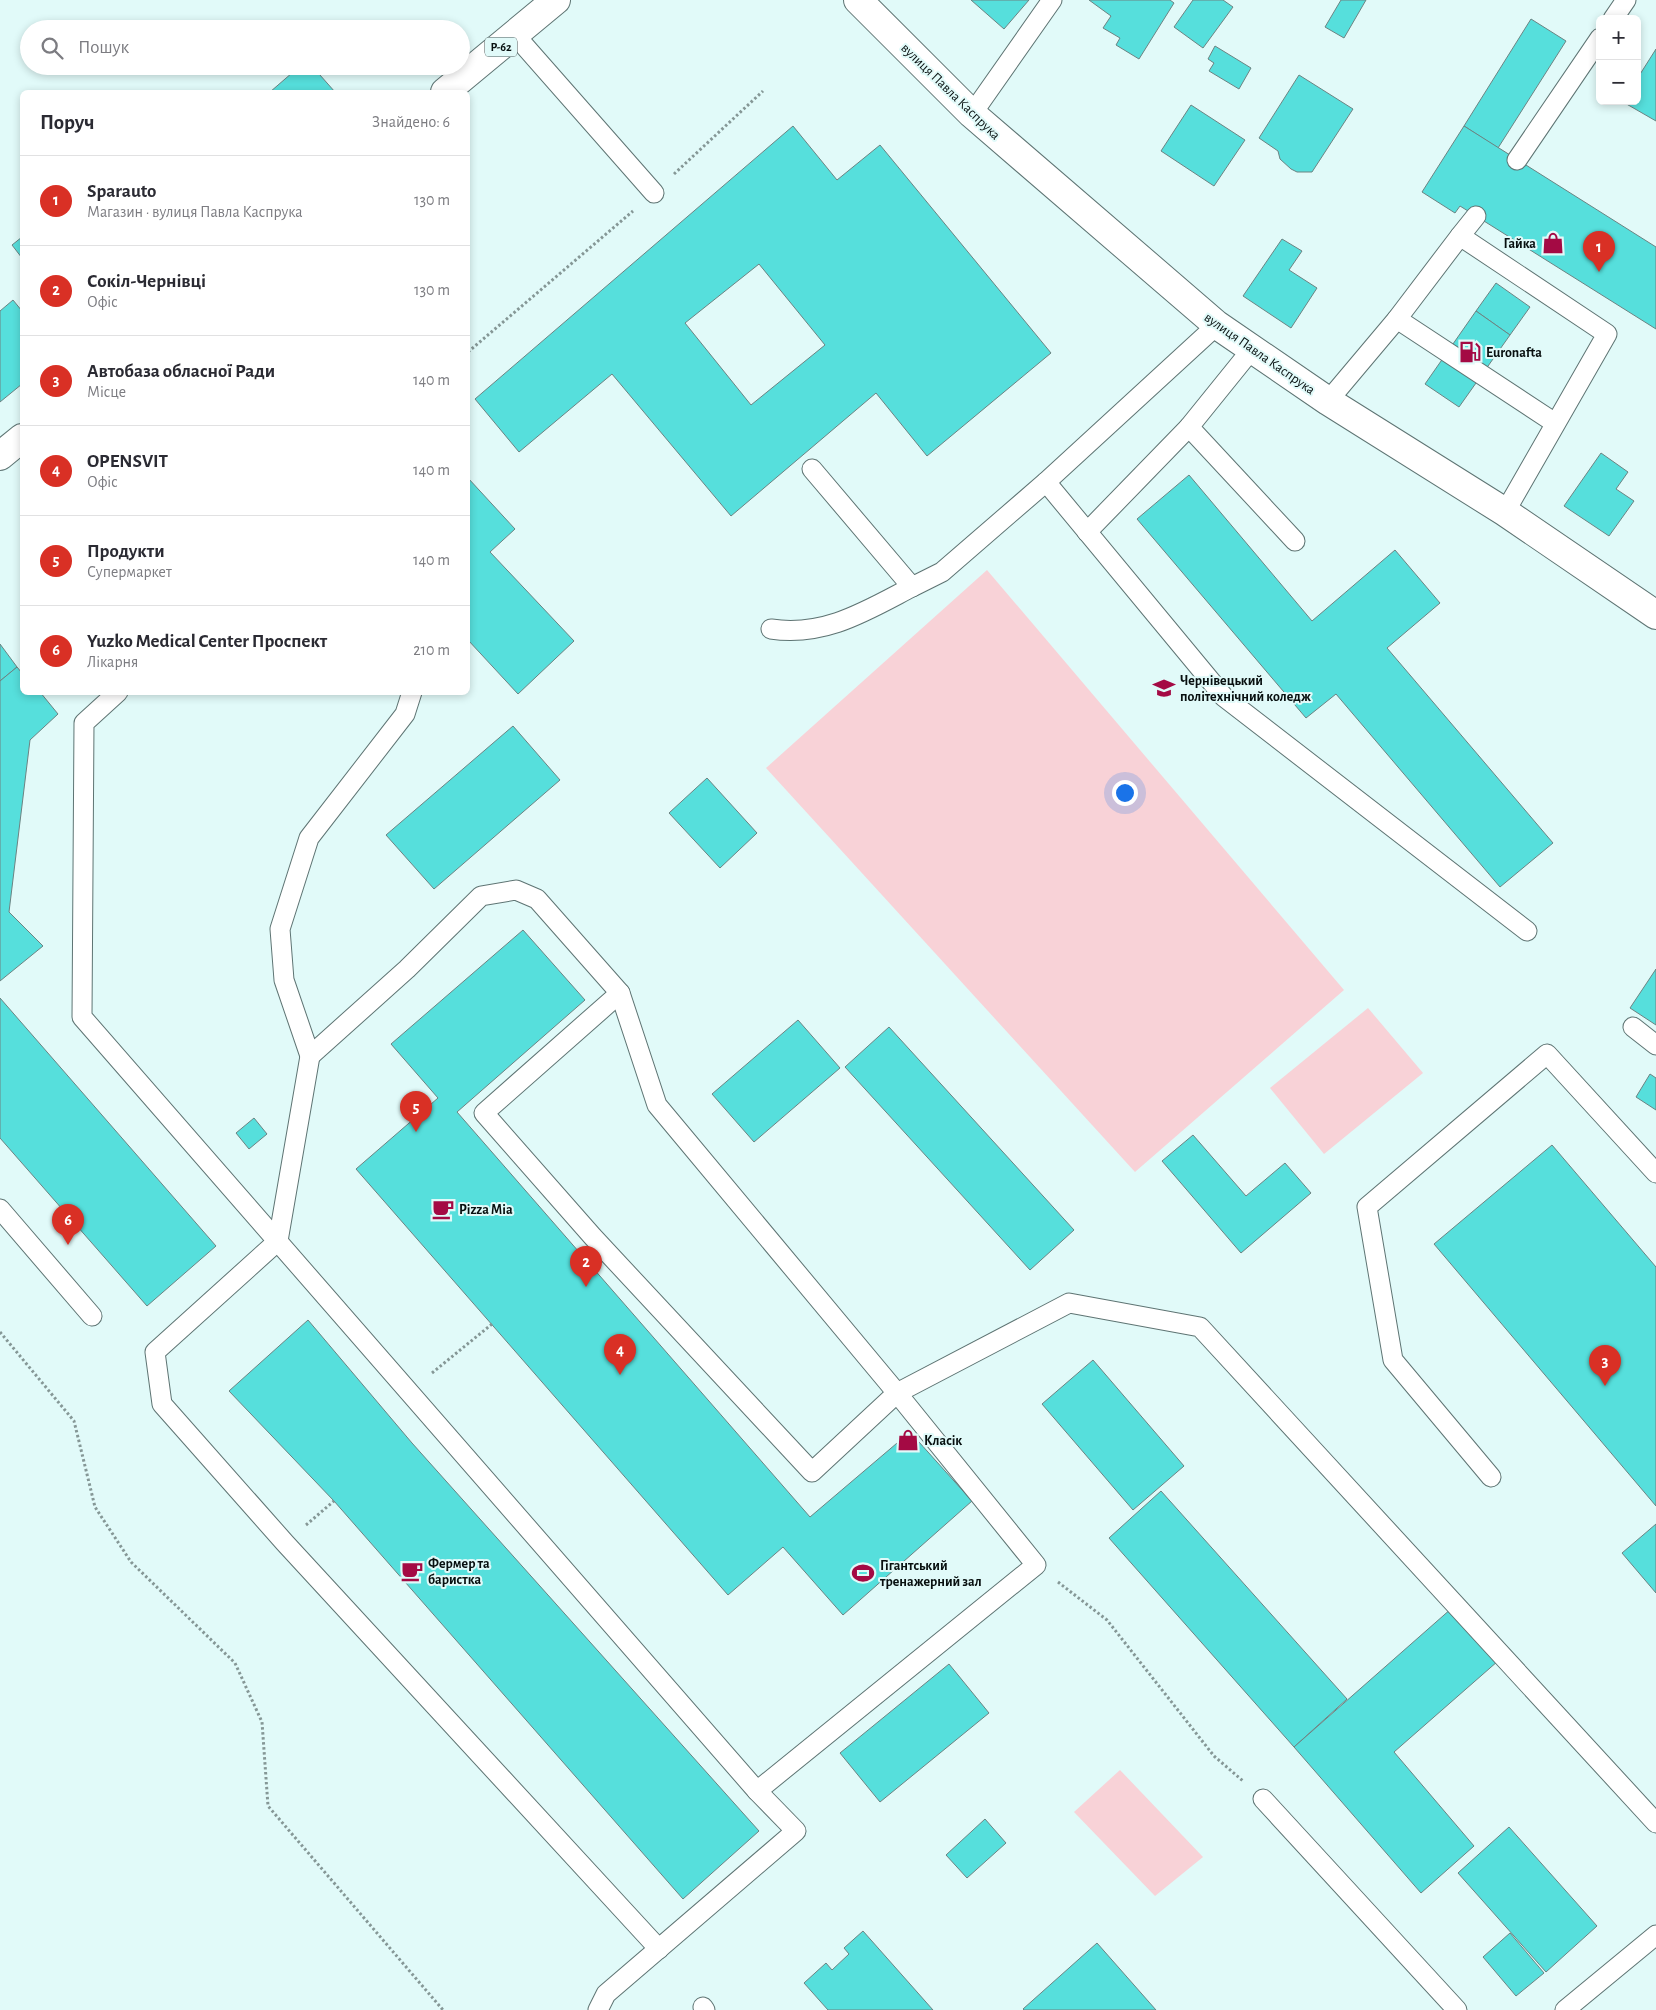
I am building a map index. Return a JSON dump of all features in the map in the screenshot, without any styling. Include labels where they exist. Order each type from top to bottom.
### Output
[{"type":"street","name":"Р-62","points":[[470,72],[556,0]]},
{"type":"street","name":"вулиця Павла Каспрука","points":[[858,0],[972,114],[1217,325],[1328,401],[1505,512],[1656,615]]},
{"type":"street","name":"Р-62","points":[[447,90],[466,75]]},
{"type":"street","points":[[0,456],[20,440]]},
{"type":"lane","points":[[972,114],[1052,0]]},
{"type":"lane","points":[[1616,15],[1626,0]]},
{"type":"lane","points":[[515,35],[654,192]]},
{"type":"lane","points":[[1517,160],[1596,44]]},
{"type":"lane","points":[[1328,401],[1397,319],[1476,216]]},
{"type":"lane","points":[[1460,236],[1607,334],[1505,512]]},
{"type":"lane","points":[[1397,319],[1555,423]]},
{"type":"lane","points":[[771,629],[793,632],[820,629],[858,615],[942,572],[1046,482],[1217,325]]},
{"type":"lane","points":[[1086,532],[1189,427],[1252,349]]},
{"type":"lane","points":[[1189,427],[1296,541]]},
{"type":"lane","points":[[812,468],[912,587]]},
{"type":"lane","points":[[1046,482],[1224,697],[1528,931]]},
{"type":"lane","points":[[115,695],[84,723],[82,1018],[410,1391],[757,1791],[796,1831],[606,1994],[598,2010]]},
{"type":"lane","points":[[411,695],[405,714],[310,838],[280,929],[284,980],[310,1056],[278,1241],[155,1352],[162,1404],[285,1543],[659,1949]]},
{"type":"lane","points":[[310,1056],[408,969],[481,896],[516,890],[537,899],[620,993],[657,1105],[897,1393],[1036,1565],[757,1791]]},
{"type":"lane","points":[[620,993],[484,1113],[593,1237],[812,1472],[897,1393],[1069,1303],[1200,1328],[1656,1823]]},
{"type":"lane","points":[[1633,1027],[1656,1044]]},
{"type":"lane","points":[[1491,1477],[1393,1360],[1367,1207],[1547,1054],[1656,1173]]},
{"type":"lane","points":[[0,1209],[92,1316]]},
{"type":"lane","points":[[1264,1799],[1457,2010]]},
{"type":"lane","points":[[1565,2010],[1656,1935]]},
{"type":"path","points":[[470,350],[654,192],[763,91]]},
{"type":"path","points":[[410,1391],[492,1324]]},
{"type":"path","points":[[0,1332],[74,1422],[95,1507],[131,1562],[235,1664],[262,1722],[268,1806],[443,2010]]},
{"type":"path","points":[[285,1543],[334,1501]]},
{"type":"path","points":[[1036,1565],[1107,1620],[1214,1756],[1264,1799]]},
{"type":"shaded area","points":[[987,570],[1344,990],[1135,1172],[766,768]]},
{"type":"shaded area","points":[[1368,1008],[1423,1073],[1324,1154],[1270,1088]]},
{"type":"shaded area","points":[[1120,1770],[1203,1857],[1155,1896],[1074,1812]]},
{"type":"building","points":[[971,0],[1029,0],[1004,29]]},
{"type":"building","points":[[1089,0],[1170,0],[1174,3],[1139,59],[1116,45],[1120,38],[1103,28],[1111,16]]},
{"type":"building","points":[[1193,0],[1223,0],[1233,7],[1203,48],[1174,27]]},
{"type":"building","points":[[1341,0],[1366,0],[1344,38],[1325,27]]},
{"type":"building","points":[[1531,19],[1566,41],[1498,148],[1464,126]]},
{"type":"building","points":[[1215,46],[1251,68],[1239,89],[1209,71],[1214,63],[1208,59]]},
{"type":"building","points":[[1656,49],[1656,121],[1628,105],[1641,105],[1641,73]]},
{"type":"building","points":[[290,75],[320,75],[333,90],[272,90]]},
{"type":"building","points":[[1299,75],[1353,109],[1312,172],[1297,172],[1291,169],[1280,159],[1278,151],[1259,138]]},
{"type":"building","points":[[1191,105],[1245,140],[1214,186],[1161,151]]},
{"type":"building","points":[[793,126],[837,180],[880,145],[1051,353],[927,456],[876,393],[731,516],[612,374],[519,452],[475,399]],"holes":[[[759,264],[825,345],[751,405],[685,323]]]},
{"type":"building","points":[[1464,126],[1656,247],[1656,329],[1460,206],[1455,213],[1422,192]]},
{"type":"building","points":[[20,239],[20,255],[12,245]]},
{"type":"building","points":[[1282,239],[1302,251],[1289,270],[1317,288],[1291,328],[1243,296]]},
{"type":"building","points":[[1496,283],[1530,307],[1510,335],[1476,311]]},
{"type":"building","points":[[13,300],[20,309],[20,386],[0,402],[0,311]]},
{"type":"building","points":[[1476,311],[1510,335],[1459,407],[1425,384]]},
{"type":"building","points":[[1601,453],[1628,472],[1616,489],[1634,501],[1609,536],[1564,506]]},
{"type":"building","points":[[1189,475],[1312,621],[1395,550],[1440,603],[1387,648],[1553,843],[1500,887],[1336,694],[1306,718],[1137,519]]},
{"type":"building","points":[[470,480],[515,529],[490,552],[574,641],[518,694],[470,642]]},
{"type":"building","points":[[0,644],[17,667],[0,681]]},
{"type":"building","points":[[17,667],[20,671],[20,695],[42,695],[58,714],[30,740],[9,912],[43,946],[0,981],[0,681]]},
{"type":"building","points":[[513,726],[560,780],[434,889],[386,835]]},
{"type":"building","points":[[707,778],[757,833],[720,868],[669,813]]},
{"type":"building","points":[[523,930],[585,1000],[457,1112],[810,1517],[910,1432],[972,1501],[843,1615],[783,1547],[728,1595],[356,1169],[438,1098],[391,1044]]},
{"type":"building","points":[[1656,969],[1656,1025],[1630,1008]]},
{"type":"building","points":[[0,998],[216,1246],[147,1306],[0,1138]]},
{"type":"building","points":[[798,1020],[840,1068],[754,1142],[712,1094]]},
{"type":"building","points":[[889,1027],[1074,1230],[1030,1270],[845,1067]]},
{"type":"building","points":[[1650,1074],[1656,1078],[1656,1110],[1636,1097]]},
{"type":"building","points":[[254,1118],[267,1134],[249,1149],[236,1133]]},
{"type":"building","points":[[1193,1135],[1246,1196],[1285,1163],[1311,1193],[1241,1253],[1162,1161]]},
{"type":"building","points":[[1552,1145],[1656,1267],[1656,1506],[1434,1244]]},
{"type":"building","points":[[308,1320],[412,1443],[759,1831],[683,1899],[334,1501],[229,1391]]},
{"type":"building","points":[[1093,1360],[1184,1466],[1133,1510],[1042,1404]]},
{"type":"building","points":[[1161,1491],[1347,1699],[1294,1747],[1109,1538]]},
{"type":"building","points":[[1656,1524],[1656,1593],[1622,1553]]},
{"type":"building","points":[[1452,1608],[1498,1661],[1394,1752],[1474,1846],[1421,1893],[1294,1747]]},
{"type":"building","points":[[949,1664],[989,1713],[880,1802],[840,1753]]},
{"type":"building","points":[[985,1819],[1006,1843],[967,1878],[946,1855]]},
{"type":"building","points":[[1509,1827],[1597,1926],[1546,1972],[1458,1873]]},
{"type":"building","points":[[863,1931],[933,2010],[828,2010],[804,1983],[826,1963],[832,1970],[849,1954],[844,1948]]},
{"type":"building","points":[[1510,1933],[1544,1973],[1516,1996],[1483,1957]]},
{"type":"building","points":[[1097,1943],[1156,2010],[1023,2009]]},
{"type":"place","name":"Гайка","points":[[1553,243]]},
{"type":"place","name":"Sparauto","points":[[1599,272]]},
{"type":"place","name":"Euronafta","points":[[1470,352]]},
{"type":"place","name":"Чернівецький політехнічний коледж","points":[[1164,688]]},
{"type":"place","name":"Продукти","points":[[416,1132]]},
{"type":"place","name":"Pizza Mia","points":[[443,1209]]},
{"type":"place","name":"Yuzko Medical Center Проспект","points":[[68,1245]]},
{"type":"place","name":"Сокіл-Чернівці","points":[[586,1287]]},
{"type":"place","name":"OPENSVIT","points":[[620,1375]]},
{"type":"place","name":"Автобаза обласної Ради","points":[[1605,1386]]},
{"type":"place","name":"Класік","points":[[908,1440]]},
{"type":"place","name":"Фермер та баристка","points":[[412,1571]]},
{"type":"place","name":"Гігантський тренажерний зал","points":[[863,1573]]}]
